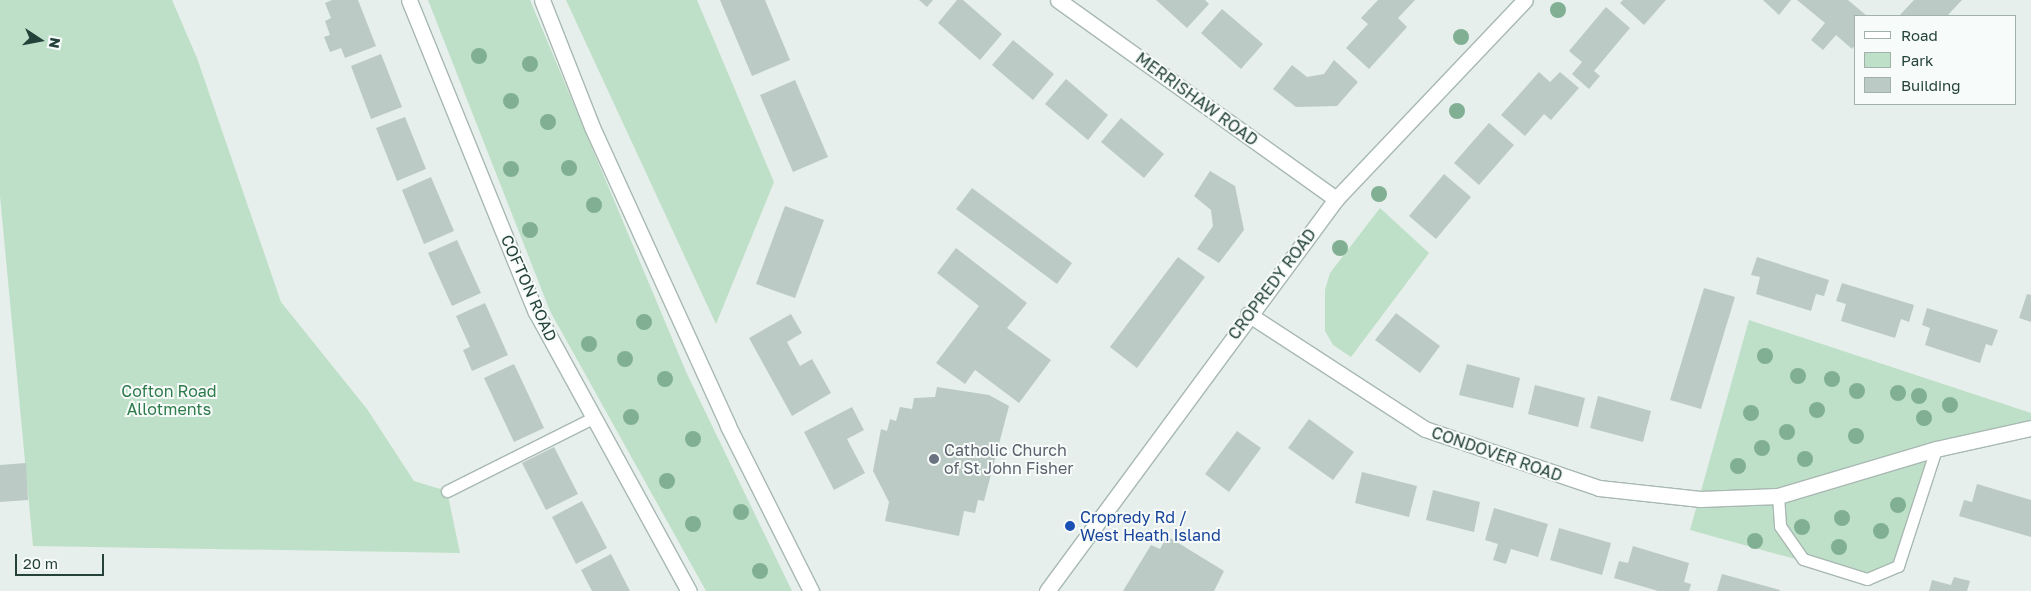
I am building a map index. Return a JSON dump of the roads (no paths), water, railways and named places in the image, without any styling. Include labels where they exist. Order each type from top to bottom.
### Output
[{"type":"street","name":"COFTON ROAD","points":[[409,0],[536,312],[689,591]]},
{"type":"street","points":[[542,0],[640,233],[728,426],[811,591]]},
{"type":"street","name":"MERRISHAW ROAD","points":[[1058,0],[1336,199]]},
{"type":"street","name":"CROPREDY ROAD","points":[[1047,591],[1248,314],[1336,199],[1525,0]]},
{"type":"street","name":"CONDOVER ROAD","points":[[1248,314],[1425,429],[1505,459],[1600,488],[1700,499],[1778,496],[1936,449],[2031,428]]},
{"type":"lane","points":[[447,492],[594,417]]},
{"type":"lane","points":[[1778,496],[1780,526],[1803,559],[1867,579],[1898,566],[1936,449]]},
{"type":"place","name":"Catholic Church of St John Fisher","points":[[934,459]]},
{"type":"place","name":"Cropredy Rd / West Heath Island","points":[[1070,526]]},
{"type":"park label","name":"Cofton Road Allotments","points":[[169,400]]}]
